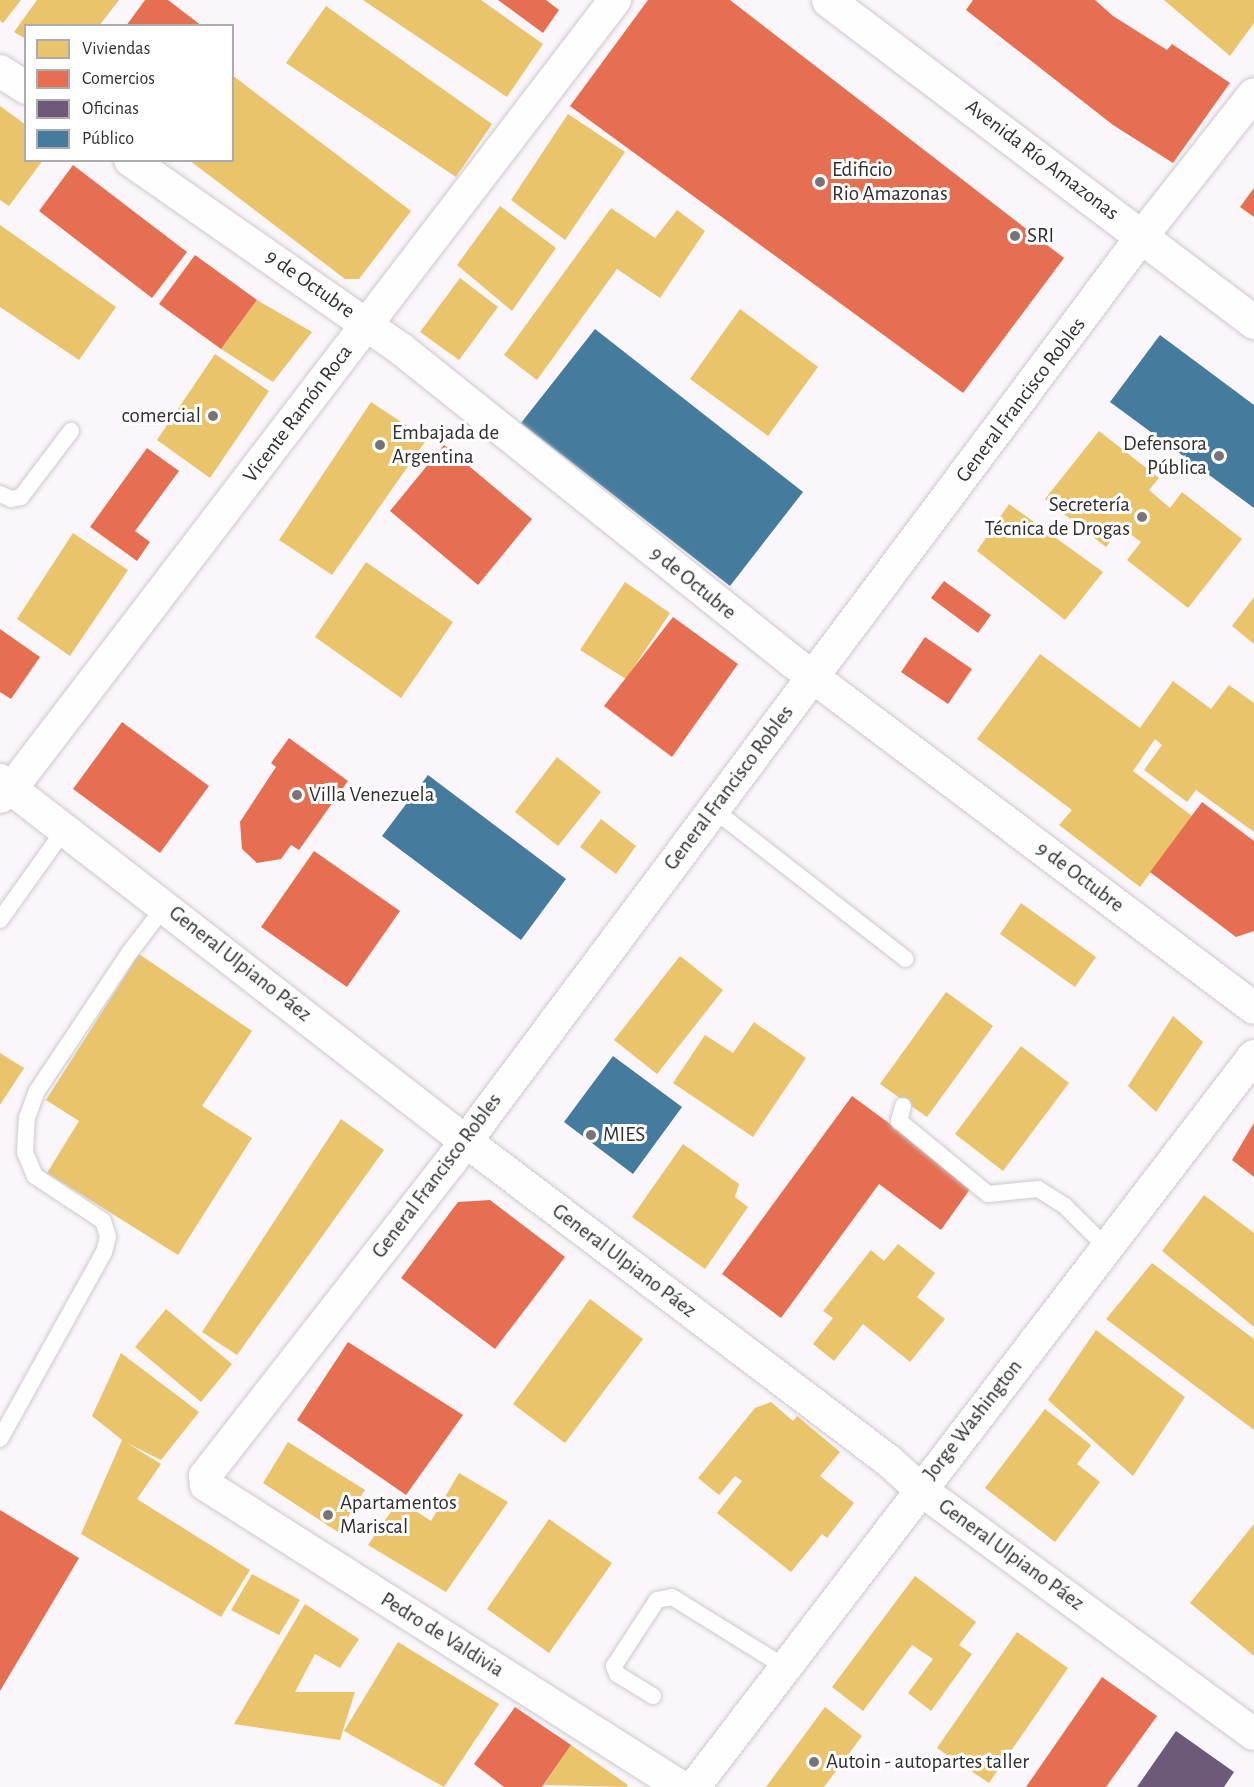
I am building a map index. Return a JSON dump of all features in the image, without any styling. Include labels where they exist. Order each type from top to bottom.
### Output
[{"type":"street","name":"Vicente Ramón Roca","points":[[4,789],[367,324],[615,0]]},
{"type":"street","name":"Avenida Río Amazonas","points":[[828,0],[1254,322]]},
{"type":"street","points":[[0,71],[24,87]]},
{"type":"street","name":"General Francisco Robles","points":[[204,1481],[464,1140],[1143,236],[1254,94]]},
{"type":"street","name":"9 de Octubre","points":[[133,162],[367,324],[812,677],[1254,1008]]},
{"type":"street","name":"General Ulpiano Páez","points":[[4,789],[65,829],[166,905],[464,1140],[890,1461],[920,1489],[1254,1734]]},
{"type":"street","name":"Jorge Washington","points":[[694,1787],[920,1489],[1254,1056]]},
{"type":"street","name":"Pedro de Valdivia","points":[[204,1481],[681,1787]]},
{"type":"lane","points":[[0,495],[11,499],[21,497],[71,431]]},
{"type":"lane","points":[[713,809],[906,959]]},
{"type":"lane","points":[[0,920],[65,829]]},
{"type":"lane","points":[[0,1439],[104,1252],[108,1237],[103,1221],[35,1176],[25,1154],[27,1118],[37,1091],[129,953],[166,905]]},
{"type":"lane","points":[[903,1106],[899,1121],[988,1194],[1038,1189],[1065,1206],[1106,1247]]},
{"type":"lane","points":[[652,1696],[617,1674],[614,1666],[657,1600],[672,1597],[785,1667]]},
{"type":"building: Viviendas","points":[[0,0],[21,0],[3,23],[0,21]]},
{"type":"building: Viviendas","points":[[37,0],[119,0],[101,24],[24,24],[24,38],[14,32]]},
{"type":"building: Viviendas","points":[[363,0],[481,0],[543,44],[507,97]]},
{"type":"building: Viviendas","points":[[1164,0],[1254,0],[1254,23],[1230,56]]},
{"type":"building: Viviendas","points":[[326,6],[492,124],[456,177],[286,63]]},
{"type":"building: Viviendas","points":[[234,77],[411,211],[359,279],[345,279],[192,162],[234,162]]},
{"type":"building: Viviendas","points":[[0,106],[24,124],[24,162],[42,162],[9,206],[0,200]]},
{"type":"building: Viviendas","points":[[568,114],[625,152],[565,240],[511,200]]},
{"type":"building: Viviendas","points":[[500,206],[556,248],[512,311],[457,265]]},
{"type":"building: Viviendas","points":[[611,208],[655,238],[677,210],[705,231],[660,298],[617,269],[537,380],[504,355]]},
{"type":"building: Viviendas","points":[[0,225],[116,307],[79,360],[0,307]]},
{"type":"building: Viviendas","points":[[460,278],[498,307],[459,360],[420,332]]},
{"type":"building: Viviendas","points":[[257,300],[312,332],[273,382],[221,349]]},
{"type":"building: Viviendas","points":[[740,309],[818,367],[768,436],[690,379]]},
{"type":"building: Viviendas","name":"comercial","points":[[215,354],[269,391],[210,478],[157,440]]},
{"type":"building: Viviendas","points":[[371,402],[427,439],[332,575],[279,540]]},
{"type":"building: Viviendas","name":"Secretería Técnica de Drogas","points":[[1099,431],[1159,478],[1149,490],[1170,508],[1182,492],[1242,539],[1188,608],[1127,560],[1141,542],[1121,527],[1106,547],[1045,499]]},
{"type":"building: Viviendas","points":[[1009,504],[1103,572],[1065,620],[977,551]]},
{"type":"building: Viviendas","points":[[73,533],[128,570],[70,656],[17,619]]},
{"type":"building: Viviendas","points":[[366,562],[453,622],[401,698],[315,637]]},
{"type":"building: Viviendas","points":[[625,582],[670,613],[626,679],[580,650]]},
{"type":"building: Viviendas","points":[[1254,597],[1254,644],[1232,626]]},
{"type":"building: Viviendas","points":[[1040,654],[1140,728],[1173,681],[1211,709],[1229,685],[1254,703],[1254,832],[1196,790],[1187,802],[1144,770],[1162,745],[1155,739],[1133,771],[1192,816],[1140,887],[1059,825],[1072,810],[977,739]]},
{"type":"building: Viviendas","points":[[557,757],[601,792],[558,846],[515,812]]},
{"type":"building: Viviendas","points":[[601,819],[636,846],[616,874],[580,847]]},
{"type":"building: Viviendas","points":[[1021,903],[1096,957],[1075,987],[1000,934]]},
{"type":"building: Viviendas","points":[[139,954],[252,1031],[202,1106],[252,1138],[178,1255],[47,1173],[79,1121],[46,1100]]},
{"type":"building: Viviendas","points":[[680,956],[723,990],[657,1074],[614,1040]]},
{"type":"building: Viviendas","points":[[946,992],[993,1026],[927,1117],[880,1084]]},
{"type":"building: Viviendas","points":[[1173,1016],[1203,1042],[1156,1112],[1128,1086]]},
{"type":"building: Viviendas","points":[[754,1022],[806,1058],[753,1137],[673,1083],[705,1035],[733,1053]]},
{"type":"building: Viviendas","points":[[1021,1046],[1069,1083],[1003,1171],[955,1134]]},
{"type":"building: Viviendas","points":[[0,1053],[24,1068],[0,1105]]},
{"type":"building: Viviendas","points":[[341,1119],[384,1150],[237,1355],[202,1332]]},
{"type":"building: Viviendas","points":[[683,1144],[739,1184],[735,1197],[748,1207],[705,1269],[632,1217]]},
{"type":"building: Viviendas","points":[[1204,1195],[1254,1233],[1254,1327],[1162,1251]]},
{"type":"building: Viviendas","points":[[898,1244],[935,1273],[917,1297],[945,1319],[910,1362],[863,1324],[834,1361],[813,1344],[833,1318],[823,1311],[871,1250],[884,1261]]},
{"type":"building: Viviendas","points":[[1152,1263],[1254,1339],[1254,1430],[1106,1319]]},
{"type":"building: Viviendas","points":[[590,1299],[643,1339],[565,1443],[513,1404]]},
{"type":"building: Viviendas","points":[[166,1309],[232,1364],[201,1402],[135,1347]]},
{"type":"building: Viviendas","points":[[1096,1330],[1185,1397],[1133,1476],[1048,1400]]},
{"type":"building: Viviendas","points":[[121,1353],[199,1412],[161,1460],[127,1443],[161,1464],[137,1499],[250,1570],[221,1617],[81,1534],[122,1440],[92,1416]]},
{"type":"building: Viviendas","points":[[771,1402],[793,1421],[797,1416],[840,1452],[820,1476],[854,1503],[827,1538],[822,1534],[791,1572],[717,1513],[742,1481],[735,1476],[719,1495],[698,1478],[755,1408]]},
{"type":"building: Viviendas","points":[[1045,1409],[1091,1445],[1077,1464],[1100,1482],[1055,1542],[985,1488]]},
{"type":"building: Viviendas","points":[[288,1442],[365,1490],[338,1532],[263,1483]]},
{"type":"building: Viviendas","points":[[459,1473],[508,1502],[446,1592],[368,1545],[399,1500],[431,1521]]},
{"type":"building: Viviendas","points":[[549,1519],[612,1563],[549,1653],[487,1609]]},
{"type":"building: Viviendas","points":[[1254,1524],[1254,1656],[1190,1603]]},
{"type":"building: Viviendas","points":[[252,1574],[300,1600],[279,1635],[231,1610]]},
{"type":"building: Viviendas","points":[[915,1576],[976,1622],[959,1645],[972,1654],[931,1711],[908,1693],[933,1659],[912,1645],[863,1711],[832,1687]]},
{"type":"building: Viviendas","points":[[305,1604],[359,1639],[340,1668],[315,1654],[295,1692],[355,1692],[340,1740],[234,1724]]},
{"type":"building: Viviendas","points":[[1017,1632],[1068,1668],[989,1783],[937,1748]]},
{"type":"building: Viviendas","points":[[398,1642],[499,1704],[444,1787],[344,1731]]},
{"type":"building: Viviendas","name":"Autoin - autopartes taller","points":[[825,1707],[862,1736],[824,1787],[766,1787]]},
{"type":"building: Viviendas","points":[[571,1745],[628,1785],[627,1787],[544,1785]]},
{"type":"building: Comercios","points":[[145,0],[168,0],[199,24],[127,24]]},
{"type":"building: Comercios","points":[[498,0],[546,0],[559,10],[543,33]]},
{"type":"building: Comercios","name":"Edificio Rio Amazonas","points":[[648,0],[730,0],[1064,258],[963,393],[570,106]]},
{"type":"building: Comercios","points":[[973,0],[1095,0],[1113,16],[1167,50],[1172,44],[1230,83],[1173,163],[1113,125],[966,10]]},
{"type":"building: Comercios","points":[[73,165],[187,252],[152,298],[39,211]]},
{"type":"building: Comercios","points":[[1254,188],[1254,217],[1240,207]]},
{"type":"building: Comercios","points":[[195,255],[257,300],[221,349],[159,304]]},
{"type":"building: Comercios","points":[[444,445],[532,519],[478,585],[390,511]]},
{"type":"building: Comercios","points":[[147,448],[179,471],[135,531],[150,542],[137,561],[90,527]]},
{"type":"building: Comercios","points":[[944,581],[991,615],[978,633],[931,598]]},
{"type":"building: Comercios","points":[[673,617],[738,664],[672,757],[604,706]]},
{"type":"building: Comercios","points":[[0,629],[40,657],[11,699],[0,692]]},
{"type":"building: Comercios","points":[[925,637],[972,669],[948,704],[901,672]]},
{"type":"building: Comercios","points":[[122,722],[209,786],[160,853],[73,789]]},
{"type":"building: Comercios","name":"Villa Venezuela","points":[[289,738],[348,781],[299,850],[291,845],[281,859],[257,863],[242,849],[240,822],[276,767],[271,763]]},
{"type":"building: Comercios","points":[[1202,802],[1254,841],[1254,931],[1236,937],[1150,872]]},
{"type":"building: Comercios","points":[[314,851],[400,911],[347,987],[261,927]]},
{"type":"building: Comercios","points":[[852,1096],[973,1185],[941,1230],[879,1184],[781,1318],[722,1274]]},
{"type":"building: Comercios","points":[[1254,1123],[1254,1177],[1232,1160]]},
{"type":"building: Comercios","points":[[490,1200],[565,1257],[495,1349],[401,1278],[458,1202]]},
{"type":"building: Comercios","points":[[348,1342],[463,1415],[406,1495],[297,1420]]},
{"type":"building: Comercios","points":[[0,1510],[79,1558],[0,1691]]},
{"type":"building: Comercios","points":[[1102,1677],[1157,1716],[1106,1787],[1026,1787]]},
{"type":"building: Comercios","points":[[515,1707],[571,1745],[542,1787],[504,1787],[474,1764]]},
{"type":"building: Oficinas","points":[[1176,1731],[1234,1772],[1224,1787],[1137,1787]]},
{"type":"building: Público","points":[[595,329],[803,492],[730,586],[521,423]]},
{"type":"building: Público","name":"Defensora Pública","points":[[1160,335],[1254,405],[1254,508],[1110,402]]},
{"type":"building: Público","points":[[428,775],[566,879],[521,940],[382,836]]},
{"type":"building: Público","points":[[613,1056],[682,1107],[633,1174],[564,1122]]},
{"type":"place","name":"Edificio Rio Amazonas","points":[[820,182]]},
{"type":"place","name":"SRI","points":[[1015,236]]},
{"type":"place","name":"comercial","points":[[213,416]]},
{"type":"place","name":"Embajada de Argentina","points":[[380,445]]},
{"type":"place","name":"Defensora Pública","points":[[1219,456]]},
{"type":"place","name":"Secretería Técnica de Drogas","points":[[1142,517]]},
{"type":"place","name":"Villa Venezuela","points":[[297,795]]},
{"type":"place","name":"MIES","points":[[591,1135]]},
{"type":"place","name":"Apartamentos Mariscal","points":[[328,1515]]},
{"type":"place","name":"Autoin - autopartes taller","points":[[814,1762]]}]
